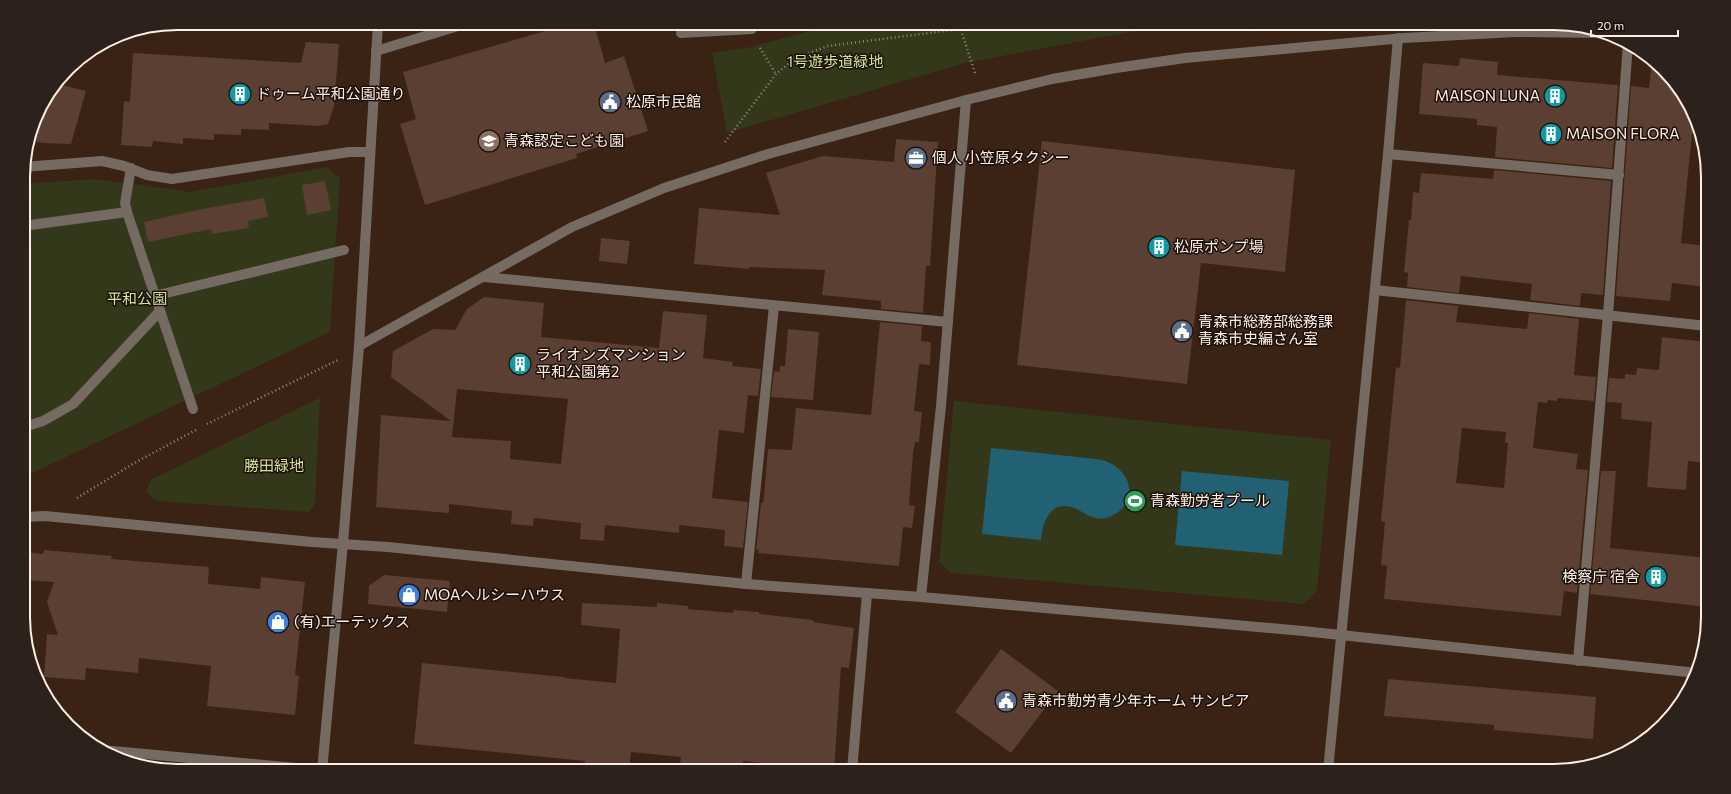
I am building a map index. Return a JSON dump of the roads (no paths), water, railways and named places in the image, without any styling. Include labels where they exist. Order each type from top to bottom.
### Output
[{"type":"street","points":[[323,764],[359,346],[369,152],[378,30]]},
{"type":"street","points":[[376,51],[445,30]]},
{"type":"street","points":[[682,34],[717,30]]},
{"type":"street","points":[[359,346],[484,277],[572,226],[664,188],[768,154],[966,100],[1052,79],[1185,58],[1398,38],[1515,32],[1582,33]]},
{"type":"street","points":[[1329,764],[1398,38]]},
{"type":"street","points":[[1578,661],[1608,315],[1628,50]]},
{"type":"street","points":[[921,597],[948,322],[966,100]]},
{"type":"street","points":[[30,166],[102,161],[131,168],[147,175],[172,179],[349,152],[369,152]]},
{"type":"street","points":[[1388,154],[1619,175]]},
{"type":"street","points":[[131,168],[126,203],[127,212],[193,409]]},
{"type":"street","points":[[30,225],[127,212]]},
{"type":"street","points":[[154,296],[344,250]]},
{"type":"street","points":[[484,277],[948,322]]},
{"type":"street","points":[[1375,290],[1701,325]]},
{"type":"street","points":[[746,584],[774,306]]},
{"type":"street","points":[[30,425],[43,421],[73,404],[160,311]]},
{"type":"street","points":[[30,517],[45,516],[285,540],[343,543],[746,584],[921,597],[1341,635],[1690,672]]},
{"type":"street","points":[[853,764],[867,594]]},
{"type":"street","points":[[117,751],[265,764]]},
{"type":"water","points":[[991,448],[1096,459],[1108,462],[1118,468],[1125,476],[1129,486],[1129,495],[1126,504],[1118,512],[1106,518],[1099,519],[1069,506],[1056,508],[1047,518],[1043,527],[1041,540],[982,534]]},
{"type":"water","points":[[1182,471],[1289,481],[1282,555],[1175,545]]},
{"type":"place","name":"ドゥーム平和公園通り","points":[[240,94]]},
{"type":"place","name":"MAISON LUNA","points":[[1555,96]]},
{"type":"place","name":"松原市民館","points":[[610,102]]},
{"type":"place","name":"MAISON FLORA","points":[[1551,134]]},
{"type":"place","name":"青森認定こども園","points":[[489,141]]},
{"type":"place","name":"個人 小笠原タクシー","points":[[916,158]]},
{"type":"place","name":"松原ポンプ場","points":[[1159,247]]},
{"type":"place","name":"青森市総務部総務課 青森市史編さん室","points":[[1182,331]]},
{"type":"place","name":"ライオンズマンション 平和公園第2","points":[[520,364]]},
{"type":"place","name":"青森勤労者プール","points":[[1135,501]]},
{"type":"place","name":"検察庁 宿舎","points":[[1656,577]]},
{"type":"place","name":"MOAヘルシーハウス","points":[[409,595]]},
{"type":"place","name":"(有)エーテックス","points":[[278,622]]},
{"type":"place","name":"青森市勤労青少年ホーム サンピア","points":[[1006,701]]},
{"type":"park label","name":"1号遊歩道緑地","points":[[835,62]]},
{"type":"park label","name":"平和公園","points":[[137,299]]},
{"type":"park label","name":"勝田緑地","points":[[274,466]]}]
